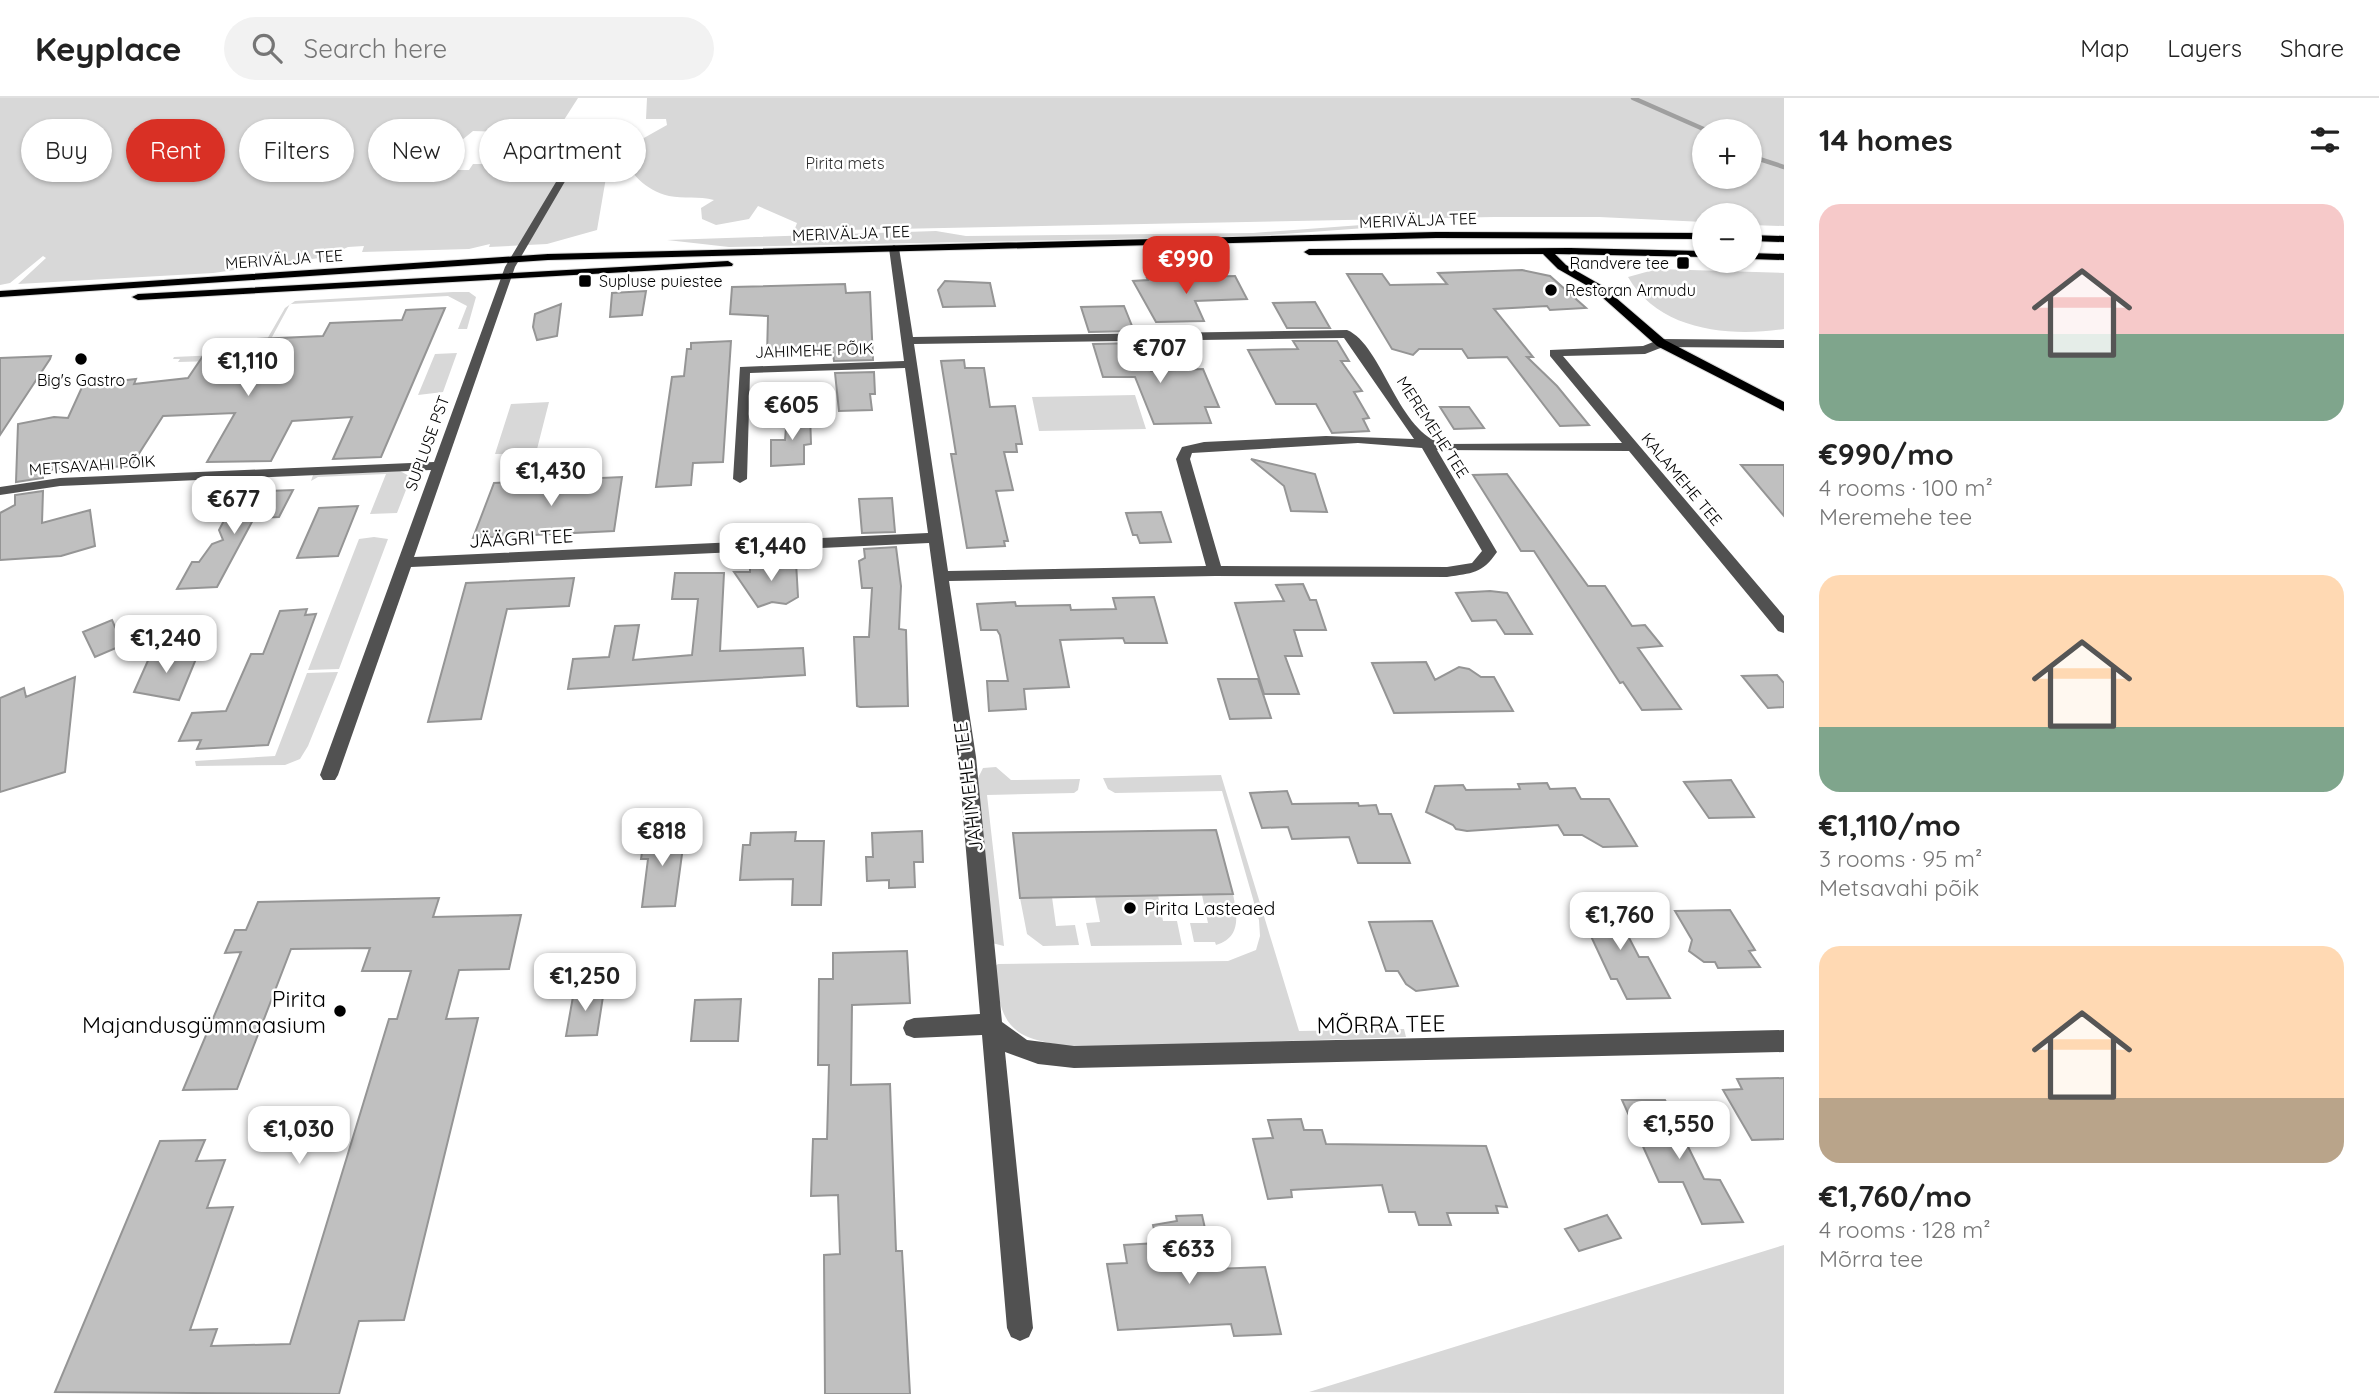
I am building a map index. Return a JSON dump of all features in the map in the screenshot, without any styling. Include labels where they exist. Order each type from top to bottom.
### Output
[{"type":"main road","name":"MERIVÄLJA TEE","points":[[0,294],[513,258],[894,252],[1542,234],[1692,236]]},
{"type":"main road","points":[[1542,234],[1546,251],[1562,267],[1597,287],[1661,343],[1784,407]]},
{"type":"main road","points":[[1542,234],[1570,251],[1585,265],[1597,287]]},
{"type":"main road","points":[[1762,238],[1784,239]]},
{"type":"main road","name":"MERIVÄLJA TEE","points":[[1295,252],[1570,251],[1692,254]]},
{"type":"main road","name":"MERIVÄLJA TEE","points":[[0,305],[894,252],[1217,253]]},
{"type":"main road","points":[[1762,256],[1784,257]]},
{"type":"street","name":"SUPLUSE PST","points":[[329,775],[506,276],[513,258],[559,182]]},
{"type":"street","name":"JAHIMEHE TEE","points":[[894,252],[967,757],[1020,1328]]},
{"type":"street","name":"MEREMEHE TEE","points":[[906,341],[1347,334],[1365,352],[1411,430],[1426,443],[1490,552],[1477,567],[1447,572],[1215,571],[939,576]]},
{"type":"street","points":[[1661,343],[1784,344]]},
{"type":"street","name":"KALAMEHE TEE","points":[[1661,343],[1645,350],[1554,353],[1784,627]]},
{"type":"street","name":"JAHIMEHE PÕIK","points":[[740,479],[744,370],[909,364]]},
{"type":"street","points":[[1215,571],[1183,459],[1187,450],[1204,446],[1357,441],[1426,443],[1445,448],[1633,447]]},
{"type":"street","name":"METSAVAHI PÕIK","points":[[0,491],[60,482],[438,466]]},
{"type":"street","name":"JÄÄGRI TEE","points":[[404,562],[934,538]]},
{"type":"street","points":[[914,1028],[990,1024]]},
{"type":"street","name":"MÕRRA TEE","points":[[990,1024],[998,1035],[1021,1051],[1074,1057],[1784,1041]]},
{"type":"green space","points":[[0,98],[578,98],[565,119],[479,119],[479,131],[473,131],[465,138],[465,119],[368,119],[368,182],[465,182],[465,170],[469,170],[473,164],[479,164],[479,182],[605,182],[597,230],[547,244],[489,247],[490,244],[469,249],[362,252],[364,246],[348,247],[326,257],[213,273],[18,284],[46,258],[43,256],[10,283],[0,285]]},
{"type":"green space","name":"Pirita mets","points":[[647,98],[1784,98],[1784,226],[1762,225],[1762,203],[1692,203],[1692,221],[1599,217],[1494,217],[794,231],[797,223],[758,206],[749,219],[716,225],[702,219],[701,208],[714,200],[674,197],[652,190],[641,182],[646,182],[646,137],[667,125],[666,119],[646,119]]},
{"type":"green space","points":[[1375,224],[1379,227],[1257,236],[729,247],[667,240],[936,231],[966,236],[1253,233]]},
{"type":"green space","points":[[1657,269],[1692,270],[1692,273],[1784,273],[1784,329],[1741,332],[1719,330],[1676,319],[1641,295],[1628,277]]},
{"type":"green space","points":[[453,292],[469,292],[476,297],[467,329],[458,329],[467,306],[448,296],[291,304],[295,301]]},
{"type":"green space","points":[[290,305],[265,350],[253,360],[178,362],[180,359],[173,359],[259,353],[285,308]]},
{"type":"green space","points":[[457,353],[443,392],[418,395],[435,354]]},
{"type":"green space","points":[[1135,395],[1146,429],[1039,431],[1032,397]]},
{"type":"green space","points":[[549,402],[536,453],[495,454],[511,404]]},
{"type":"green space","points":[[400,471],[411,477],[397,513],[370,514],[386,474],[318,477],[311,481],[313,475]]},
{"type":"green space","points":[[359,539],[388,539],[339,669],[308,670]]},
{"type":"green space","points":[[338,672],[308,746],[300,759],[285,765],[196,766],[195,761],[275,756],[307,673]]},
{"type":"green space","points":[[996,767],[1011,780],[1080,779],[1078,790],[1074,793],[987,795],[1004,946],[992,943],[978,778],[983,768]]},
{"type":"green space","points":[[1221,775],[1299,1031],[1404,1029],[1406,1037],[1082,1048],[1027,1037],[1016,1030],[1001,1007],[995,966],[998,964],[1228,961],[1256,950],[1260,936],[1259,920],[1222,791],[1115,793],[1108,789],[1103,778]]},
{"type":"green space","points":[[1233,894],[1236,924],[1230,937],[1216,945],[1215,942],[1194,942],[1190,923],[1208,923],[1202,895]]},
{"type":"green space","points":[[1158,895],[1163,921],[1177,921],[1182,945],[1091,946],[1086,923],[1100,922],[1095,897]]},
{"type":"green space","points":[[1052,897],[1056,926],[1075,925],[1079,945],[1043,946],[1027,934],[1020,898]]},
{"type":"green space","points":[[1784,1245],[1784,1394],[1309,1392]]},
{"type":"building","points":[[1522,270],[1550,276],[1586,308],[1550,310],[1547,306],[1494,309],[1533,357],[1527,357],[1557,386],[1589,425],[1560,426],[1507,357],[1468,358],[1462,349],[1419,349],[1413,355],[1392,349],[1347,274],[1382,274],[1390,285],[1447,284],[1438,273]]},
{"type":"building","points":[[1235,276],[1247,299],[1195,301],[1204,321],[1156,322],[1133,281],[1148,280],[1147,278]]},
{"type":"building","points":[[945,281],[990,283],[995,306],[943,307],[938,290]]},
{"type":"building","points":[[845,284],[846,293],[870,292],[873,360],[834,361],[833,353],[767,355],[768,316],[730,314],[732,287]]},
{"type":"building","points":[[646,291],[642,315],[610,317],[612,293]]},
{"type":"building","points":[[1315,302],[1330,328],[1287,328],[1273,303]]},
{"type":"building","points":[[561,304],[557,336],[537,340],[533,327],[535,314]]},
{"type":"building","points":[[1124,306],[1134,331],[1089,332],[1081,307]]},
{"type":"building","points":[[445,308],[381,457],[333,459],[352,417],[292,421],[271,461],[207,462],[235,413],[163,416],[131,466],[43,470],[43,478],[16,482],[18,424],[54,417],[68,418],[83,385],[136,379],[134,384],[188,378],[207,350],[252,348],[257,339],[323,336],[330,323],[402,320],[406,310]]},
{"type":"building","points":[[731,341],[723,462],[693,463],[691,485],[656,487],[672,377],[684,376],[687,349],[691,349],[691,343]]},
{"type":"building","points":[[1293,341],[1337,341],[1349,361],[1341,361],[1362,391],[1354,392],[1369,418],[1363,419],[1369,431],[1332,433],[1316,404],[1276,404],[1248,350],[1298,349]]},
{"type":"building","points":[[1139,343],[1151,371],[1203,369],[1219,407],[1205,407],[1211,423],[1154,424],[1135,377],[1103,377],[1093,344]]},
{"type":"building","points":[[51,356],[50,359],[0,435],[0,358]]},
{"type":"building","points":[[964,360],[965,368],[984,368],[990,407],[1015,406],[1022,444],[1016,444],[1017,452],[1004,452],[1013,490],[996,491],[1008,541],[1004,541],[1005,546],[967,548],[951,454],[956,454],[941,361]]},
{"type":"building","points":[[874,372],[875,394],[870,394],[872,410],[839,411],[835,373]]},
{"type":"building","points":[[1440,407],[1469,407],[1484,428],[1454,429]]},
{"type":"building","points":[[810,414],[811,444],[804,445],[804,464],[771,466],[771,440],[785,440],[787,415]]},
{"type":"building","points":[[1251,459],[1315,474],[1327,512],[1291,511],[1284,486]]},
{"type":"building","points":[[1741,465],[1784,465],[1784,516]]},
{"type":"building","points":[[1507,474],[1588,586],[1605,586],[1632,626],[1645,625],[1662,646],[1638,648],[1681,709],[1642,710],[1623,682],[1620,683],[1534,551],[1521,551],[1473,475]]},
{"type":"building","points":[[622,477],[614,531],[473,538],[494,483]]},
{"type":"building","points":[[293,490],[279,517],[254,518],[217,587],[177,589],[192,562],[199,562],[212,544],[223,540],[219,530],[239,492]]},
{"type":"building","points":[[43,491],[42,523],[90,510],[95,546],[61,556],[0,560],[0,513],[15,505],[15,495]]},
{"type":"building","points":[[892,498],[895,532],[862,533],[859,499]]},
{"type":"building","points":[[358,506],[338,556],[297,558],[319,508]]},
{"type":"building","points":[[1161,512],[1171,542],[1140,543],[1137,535],[1133,535],[1126,513]]},
{"type":"building","points":[[896,547],[901,586],[899,629],[906,630],[908,706],[860,707],[857,706],[854,637],[869,637],[872,588],[862,588],[859,561],[865,558],[864,549]]},
{"type":"building","points":[[796,562],[798,597],[786,604],[772,602],[758,607],[734,572],[750,572],[750,564]]},
{"type":"building","points":[[675,573],[724,573],[720,651],[803,648],[805,675],[568,689],[573,659],[609,657],[615,626],[639,625],[633,660],[692,655],[698,599],[672,599]]},
{"type":"building","points":[[574,578],[569,606],[507,609],[481,719],[428,722],[466,583]]},
{"type":"building","points":[[1303,584],[1310,600],[1316,600],[1326,630],[1294,630],[1302,656],[1285,656],[1299,694],[1264,694],[1235,603],[1284,601],[1276,585]]},
{"type":"building","points":[[1456,593],[1507,593],[1532,634],[1505,634],[1496,620],[1472,621]]},
{"type":"building","points":[[1154,597],[1167,643],[1125,643],[1123,638],[1060,640],[1069,687],[1024,689],[1026,709],[989,711],[987,681],[1008,681],[1000,635],[997,630],[981,630],[977,604],[1015,602],[1016,606],[1070,605],[1071,610],[1116,609],[1113,598]]},
{"type":"building","points":[[307,609],[305,615],[316,614],[268,745],[197,749],[201,740],[179,741],[192,713],[226,711],[251,654],[263,654],[280,611]]},
{"type":"building","points":[[112,620],[123,645],[95,657],[83,632]]},
{"type":"building","points":[[183,653],[182,656],[198,654],[179,700],[134,692],[150,656]]},
{"type":"building","points":[[1426,662],[1435,680],[1459,667],[1469,669],[1481,677],[1494,677],[1513,711],[1394,713],[1372,663]]},
{"type":"building","points":[[1777,675],[1784,683],[1784,707],[1768,708],[1742,676]]},
{"type":"building","points":[[75,677],[65,772],[0,792],[0,698],[24,688],[26,697]]},
{"type":"building","points":[[1218,679],[1258,679],[1271,718],[1230,719]]},
{"type":"building","points":[[1731,780],[1754,817],[1709,818],[1684,782]]},
{"type":"building","points":[[1547,783],[1550,789],[1575,788],[1581,799],[1609,799],[1637,846],[1603,847],[1582,835],[1564,835],[1558,825],[1467,831],[1456,829],[1426,812],[1435,786],[1463,785],[1466,790],[1520,789],[1518,784]]},
{"type":"building","points":[[1287,791],[1292,804],[1376,805],[1379,814],[1391,814],[1410,863],[1358,863],[1349,837],[1292,839],[1288,827],[1262,828],[1250,793]]},
{"type":"building","points":[[1216,830],[1233,894],[1020,898],[1013,833]]},
{"type":"building","points":[[922,831],[923,862],[914,862],[915,887],[889,888],[889,880],[867,881],[866,857],[873,857],[872,833]]},
{"type":"building","points":[[645,832],[685,832],[675,906],[642,907],[648,859],[641,859]]},
{"type":"building","points":[[796,832],[795,841],[824,841],[821,905],[792,905],[793,879],[740,880],[743,845],[750,845],[751,833]]},
{"type":"building","points":[[439,898],[433,917],[521,915],[509,969],[459,970],[446,1019],[478,1018],[404,1320],[359,1321],[339,1394],[55,1392],[160,1141],[205,1140],[196,1161],[225,1160],[207,1208],[233,1207],[190,1330],[217,1329],[211,1346],[290,1344],[389,1019],[397,1019],[411,971],[362,971],[370,948],[291,949],[237,1089],[183,1090],[241,952],[225,953],[235,930],[246,930],[258,902]]},
{"type":"building","points":[[1574,900],[1610,901],[1639,957],[1648,957],[1670,998],[1627,999],[1617,979],[1611,979]]},
{"type":"building","points":[[1730,910],[1755,950],[1749,951],[1760,967],[1718,968],[1715,962],[1704,962],[1689,951],[1692,940],[1675,911]]},
{"type":"building","points":[[1432,921],[1458,986],[1416,991],[1406,984],[1398,971],[1386,971],[1369,922]]},
{"type":"building","points":[[907,951],[910,1003],[852,1005],[851,1085],[890,1084],[896,1251],[902,1251],[910,1394],[825,1394],[824,1255],[840,1254],[838,1195],[811,1196],[813,1139],[827,1139],[829,1065],[818,1065],[819,979],[833,979],[833,953]]},
{"type":"building","points":[[604,990],[597,1035],[566,1036],[574,991]]},
{"type":"building","points":[[741,999],[738,1041],[691,1041],[695,1000]]},
{"type":"building","points":[[1784,1078],[1784,1139],[1752,1140],[1723,1090],[1742,1089],[1737,1079]]},
{"type":"building","points":[[1622,1100],[1665,1100],[1704,1179],[1720,1180],[1743,1222],[1702,1224],[1683,1182],[1659,1182]]},
{"type":"building","points":[[1301,1119],[1304,1130],[1322,1130],[1326,1144],[1486,1146],[1507,1207],[1496,1206],[1498,1213],[1447,1213],[1451,1225],[1419,1225],[1415,1212],[1389,1212],[1382,1185],[1291,1190],[1292,1197],[1268,1199],[1253,1139],[1273,1138],[1268,1120]]},
{"type":"building","points":[[1202,1215],[1214,1269],[1265,1267],[1281,1334],[1234,1336],[1231,1324],[1118,1330],[1107,1264],[1127,1263],[1124,1245],[1157,1243],[1153,1225],[1177,1221],[1176,1216]]},
{"type":"building","points":[[1607,1215],[1621,1238],[1579,1251],[1565,1229]]},
{"type":"waterway","points":[[1633,98],[1692,124]]},
{"type":"waterway","points":[[1762,160],[1784,167]]},
{"type":"place","name":"Randvere tee","points":[[1683,263]]},
{"type":"place","name":"Supluse puiestee","points":[[585,281]]},
{"type":"place","name":"Restoran Armudu","points":[[1551,290]]},
{"type":"place","name":"Big's Gastro","points":[[81,359]]},
{"type":"place","name":"Pirita Lasteaed","points":[[1130,908]]},
{"type":"place","name":"Pirita Majandusgümnaasium","points":[[340,1011]]}]
